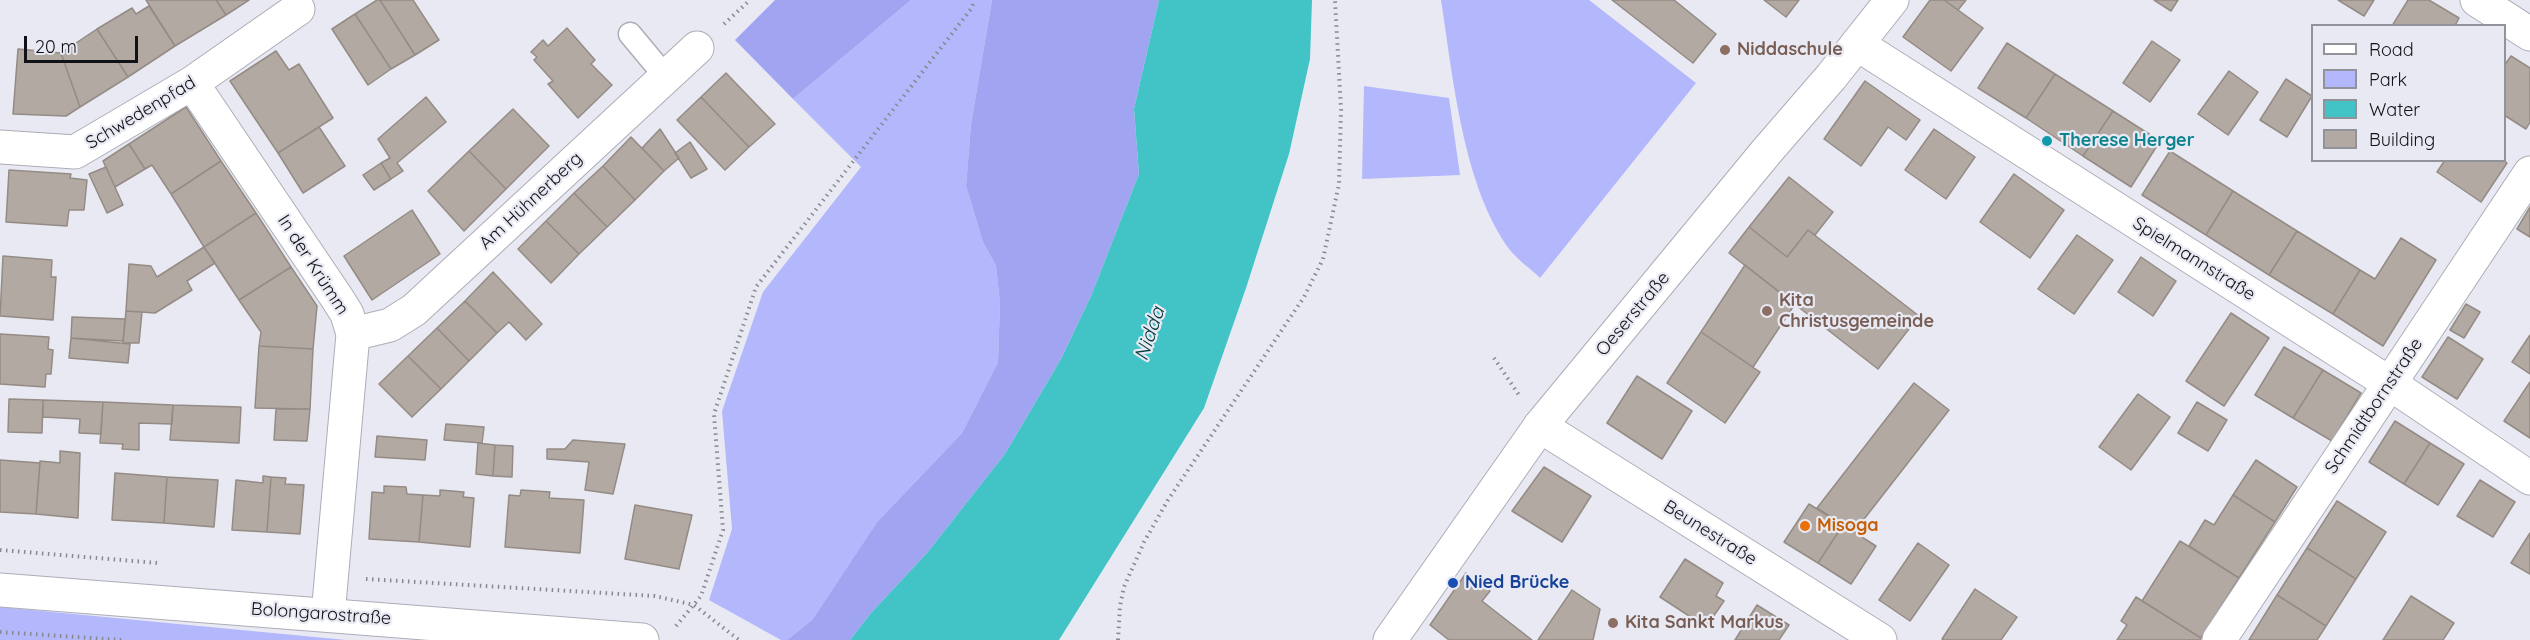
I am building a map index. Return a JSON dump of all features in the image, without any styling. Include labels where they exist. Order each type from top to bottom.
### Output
[{"type":"street","name":"Oeserstraße","points":[[1390,640],[1540,426],[1892,0]]},
{"type":"street","points":[[2477,0],[2530,34]]},
{"type":"street","name":"Schwedenpfad","points":[[0,147],[75,152],[192,83],[298,9]]},
{"type":"street","name":"Spielmannstraße","points":[[1857,44],[2389,383],[2530,478]]},
{"type":"street","name":"Am Hühnerberg","points":[[353,334],[390,325],[414,310],[665,75],[697,48]]},
{"type":"street","name":"In der Krümm","points":[[192,83],[342,306],[353,334],[328,615]]},
{"type":"street","name":"Schmidtbornstraße","points":[[2219,640],[2530,172]]},
{"type":"street","name":"Beunestraße","points":[[1540,426],[1880,640]]},
{"type":"street","name":"Bolongarostraße","points":[[0,590],[328,615],[656,636]]},
{"type":"lane","points":[[630,34],[665,75]]},
{"type":"path","points":[[656,636],[694,606],[701,596],[723,530],[714,414],[756,287],[971,9],[975,0]]},
{"type":"path","points":[[1119,640],[1120,606],[1124,587],[1144,542],[1168,500],[1304,297],[1323,259],[1339,184],[1341,110],[1335,0]]},
{"type":"path","points":[[0,550],[166,564]]},
{"type":"path","points":[[331,577],[655,596],[694,606],[739,640]]},
{"type":"path","points":[[0,632],[122,640]]},
{"type":"green space","points":[[911,0],[992,0],[971,124],[966,186],[983,242],[996,266],[1000,303],[998,362],[962,433],[877,522],[812,620],[787,640],[781,640],[709,600],[732,529],[722,411],[763,292],[861,167],[793,99]]},
{"type":"green space","points":[[1441,0],[1589,0],[1696,83],[1540,278],[1510,250],[1494,224],[1481,195],[1462,130]]},
{"type":"green space","points":[[1364,86],[1449,98],[1460,175],[1362,179]]},
{"type":"green space","points":[[0,607],[346,640],[0,640]]},
{"type":"shaded area","points":[[775,0],[911,0],[793,99],[735,40]]},
{"type":"shaded area","points":[[992,0],[1159,0],[1134,109],[1139,174],[1091,296],[1061,359],[1005,454],[927,553],[871,613],[850,640],[787,640],[812,620],[877,522],[962,433],[998,362],[1000,303],[996,266],[983,242],[966,186],[971,124]]},
{"type":"water","name":"Nidda","points":[[1159,0],[1312,0],[1310,59],[1289,154],[1204,408],[1059,640],[850,640],[871,613],[927,553],[1005,454],[1061,359],[1091,296],[1139,174],[1134,109]]},
{"type":"building","points":[[146,0],[216,0],[226,15],[175,46]]},
{"type":"building","points":[[216,0],[249,0],[226,15]]},
{"type":"building","points":[[380,0],[415,55],[391,69],[355,14]]},
{"type":"building","points":[[380,0],[413,0],[439,40],[415,55]]},
{"type":"building","points":[[1612,0],[1674,0],[1716,34],[1693,63]]},
{"type":"building","points":[[1764,0],[1799,0],[1786,17]]},
{"type":"building","points":[[1930,0],[1944,0],[1983,28],[1951,71],[1903,37]]},
{"type":"building","points":[[1944,0],[1966,0],[1958,10]]},
{"type":"building","points":[[2154,0],[2178,0],[2171,11]]},
{"type":"building","points":[[2338,0],[2374,0],[2364,16]]},
{"type":"building","points":[[2408,0],[2429,0],[2459,18],[2456,24],[2393,24]]},
{"type":"building","points":[[149,6],[175,46],[128,77],[97,29],[132,8],[136,14]]},
{"type":"building","points":[[355,14],[391,69],[368,85],[332,29]]},
{"type":"building","points":[[567,28],[595,60],[591,64],[612,85],[578,118],[548,84],[553,81],[534,60],[537,57],[531,52],[543,40],[548,46]]},
{"type":"building","points":[[97,29],[128,77],[80,107],[61,53]]},
{"type":"building","points":[[2152,41],[2180,60],[2150,102],[2123,83]]},
{"type":"building","points":[[2007,43],[2055,74],[2026,118],[1978,88]]},
{"type":"building","points":[[18,49],[61,53],[80,107],[66,116],[13,114]]},
{"type":"building","points":[[276,51],[289,70],[299,64],[333,118],[278,153],[230,81]]},
{"type":"building","points":[[2511,56],[2530,68],[2530,122],[2526,129],[2506,116],[2506,63]]},
{"type":"building","points":[[2229,71],[2258,92],[2228,135],[2198,114]]},
{"type":"building","points":[[726,73],[775,124],[749,147],[701,97]]},
{"type":"building","points":[[2055,74],[2113,111],[2083,156],[2026,118]]},
{"type":"building","points":[[2286,79],[2311,95],[2287,137],[2260,120]]},
{"type":"building","points":[[1865,81],[1920,120],[1906,140],[1888,127],[1861,166],[1824,139]]},
{"type":"building","points":[[426,97],[446,122],[397,163],[403,171],[391,179],[381,163],[390,158],[378,139]]},
{"type":"building","points":[[701,97],[749,147],[725,170],[677,120]]},
{"type":"building","points":[[186,107],[221,161],[171,194],[152,165],[145,169],[129,144]]},
{"type":"building","points":[[513,109],[549,146],[506,189],[469,151]]},
{"type":"building","points":[[2113,111],[2160,141],[2131,187],[2083,156]]},
{"type":"building","points":[[319,127],[345,166],[303,193],[278,153]]},
{"type":"building","points":[[660,129],[679,158],[664,171],[642,148]]},
{"type":"building","points":[[1934,129],[1975,157],[1946,199],[1905,170]]},
{"type":"building","points":[[631,137],[664,171],[635,200],[603,166]]},
{"type":"building","points":[[690,142],[707,169],[691,178],[675,153]]},
{"type":"building","points":[[129,144],[145,169],[115,187],[103,161]]},
{"type":"building","points":[[469,151],[506,189],[464,231],[428,191]]},
{"type":"building","points":[[2170,151],[2233,191],[2206,235],[2142,195]]},
{"type":"building","points":[[221,161],[256,213],[204,247],[171,194]]},
{"type":"building","points":[[2444,162],[2507,163],[2481,202],[2437,172]]},
{"type":"building","points":[[381,163],[391,179],[374,190],[363,175]]},
{"type":"building","points":[[603,166],[635,200],[607,227],[574,193]]},
{"type":"building","points":[[106,167],[123,205],[107,213],[89,174]]},
{"type":"building","points":[[9,170],[71,174],[70,178],[87,180],[84,210],[69,210],[67,226],[6,222]]},
{"type":"building","points":[[2014,174],[2064,210],[2030,258],[1980,222]]},
{"type":"building","points":[[1789,177],[1833,212],[1815,235],[1808,230],[1787,257],[1749,227]]},
{"type":"building","points":[[2233,191],[2297,231],[2269,275],[2206,235]]},
{"type":"building","points":[[574,193],[607,227],[579,254],[546,221]]},
{"type":"building","points":[[2530,207],[2530,237],[2517,229]]},
{"type":"building","points":[[412,210],[440,254],[372,300],[344,256]]},
{"type":"building","points":[[256,213],[291,267],[239,300],[204,247]]},
{"type":"building","points":[[546,221],[579,254],[551,283],[518,249]]},
{"type":"building","points":[[1749,227],[1787,257],[1808,230],[1919,316],[1878,369],[1729,253]]},
{"type":"building","points":[[2297,231],[2360,270],[2333,314],[2269,275]]},
{"type":"building","points":[[2077,235],[2113,260],[2074,314],[2038,289]]},
{"type":"building","points":[[2401,238],[2436,260],[2383,346],[2333,314],[2360,270],[2375,279]]},
{"type":"building","points":[[204,247],[215,263],[187,281],[192,290],[155,313],[126,311],[129,264],[151,266],[157,277]]},
{"type":"building","points":[[3,256],[52,260],[51,277],[56,277],[53,320],[0,316]]},
{"type":"building","points":[[2141,257],[2176,281],[2153,316],[2118,292]]},
{"type":"building","points":[[1745,265],[1795,304],[1753,367],[1701,332]]},
{"type":"building","points":[[291,267],[317,306],[313,349],[259,346],[261,332],[239,300]]},
{"type":"building","points":[[493,272],[542,324],[526,340],[509,322],[497,333],[465,301]]},
{"type":"building","points":[[465,301],[497,333],[469,361],[437,328]]},
{"type":"building","points":[[2466,304],[2480,312],[2464,338],[2450,330]]},
{"type":"building","points":[[126,311],[142,312],[139,343],[123,343]]},
{"type":"building","points":[[2231,313],[2269,338],[2224,406],[2186,381]]},
{"type":"building","points":[[72,317],[125,319],[123,341],[71,338]]},
{"type":"building","points":[[437,328],[469,361],[441,389],[408,356]]},
{"type":"building","points":[[1701,332],[1760,372],[1725,423],[1667,383]]},
{"type":"building","points":[[0,334],[49,337],[48,349],[53,350],[51,374],[46,374],[45,387],[0,384]]},
{"type":"building","points":[[2530,335],[2530,374],[2512,362]]},
{"type":"building","points":[[2448,337],[2483,359],[2457,399],[2422,377]]},
{"type":"building","points":[[71,338],[130,344],[128,363],[69,358]]},
{"type":"building","points":[[259,346],[313,349],[310,409],[255,408]]},
{"type":"building","points":[[2284,347],[2323,370],[2293,418],[2255,395]]},
{"type":"building","points":[[408,356],[441,389],[412,417],[379,384]]},
{"type":"building","points":[[2323,370],[2361,393],[2332,441],[2293,418]]},
{"type":"building","points":[[1637,376],[1692,411],[1662,459],[1607,423]]},
{"type":"building","points":[[2530,382],[2530,438],[2504,421]]},
{"type":"building","points":[[1914,383],[1949,410],[1854,532],[1817,508]]},
{"type":"building","points":[[2138,394],[2170,417],[2131,470],[2099,447]]},
{"type":"building","points":[[9,399],[43,400],[42,433],[8,432]]},
{"type":"building","points":[[43,400],[103,402],[101,434],[79,433],[80,419],[43,417]]},
{"type":"building","points":[[103,402],[173,405],[172,424],[139,423],[139,450],[122,449],[123,444],[100,443]]},
{"type":"building","points":[[2197,402],[2227,420],[2208,451],[2178,433]]},
{"type":"building","points":[[173,405],[241,407],[239,443],[170,440]]},
{"type":"building","points":[[276,409],[310,409],[307,441],[274,440]]},
{"type":"building","points":[[2395,421],[2430,443],[2404,484],[2369,462]]},
{"type":"building","points":[[446,424],[484,427],[482,443],[444,440]]},
{"type":"building","points":[[377,436],[427,440],[425,460],[375,457]]},
{"type":"building","points":[[573,440],[625,444],[613,494],[585,490],[589,462],[547,459],[547,449],[565,449]]},
{"type":"building","points":[[478,443],[495,445],[493,476],[476,474]]},
{"type":"building","points":[[2430,443],[2464,464],[2438,505],[2404,484]]},
{"type":"building","points":[[495,445],[513,446],[512,477],[493,476]]},
{"type":"building","points":[[60,451],[80,453],[78,518],[36,514],[40,461],[60,463]]},
{"type":"building","points":[[0,460],[40,463],[36,514],[0,512]]},
{"type":"building","points":[[2256,460],[2297,487],[2275,522],[2233,495]]},
{"type":"building","points":[[1544,467],[1591,496],[1562,542],[1512,511]]},
{"type":"building","points":[[115,473],[167,477],[164,523],[112,520]]},
{"type":"building","points":[[263,476],[271,477],[267,532],[232,530],[236,480],[263,483]]},
{"type":"building","points":[[167,477],[218,480],[214,527],[164,523]]},
{"type":"building","points":[[271,477],[286,478],[285,484],[304,485],[300,534],[267,532]]},
{"type":"building","points":[[2480,480],[2515,502],[2493,537],[2457,516]]},
{"type":"building","points":[[384,486],[406,487],[407,494],[423,495],[419,542],[369,539],[372,492],[384,493]]},
{"type":"building","points":[[440,490],[464,492],[463,497],[474,498],[470,547],[419,542],[423,495],[440,496]]},
{"type":"building","points":[[521,490],[550,492],[549,498],[584,500],[580,553],[505,547],[509,495],[520,496]]},
{"type":"building","points":[[2233,495],[2275,522],[2239,578],[2189,546],[2205,520],[2214,525]]},
{"type":"building","points":[[2337,501],[2386,532],[2356,579],[2307,548]]},
{"type":"building","points":[[1809,504],[1843,525],[1818,563],[1784,542]]},
{"type":"building","points":[[635,505],[692,515],[679,569],[625,559]]},
{"type":"building","points":[[1843,525],[1876,546],[1851,584],[1818,563]]},
{"type":"building","points":[[2530,533],[2530,574],[2511,563]]},
{"type":"building","points":[[2180,541],[2239,578],[2201,638],[2142,601]]},
{"type":"building","points":[[1918,543],[1949,565],[1910,621],[1879,600]]},
{"type":"building","points":[[2307,548],[2356,579],[2326,626],[2277,595]]},
{"type":"building","points":[[1685,559],[1723,583],[1716,596],[1724,601],[1706,627],[1660,597]]},
{"type":"building","points":[[1466,573],[1490,591],[1482,601],[1532,640],[1449,640],[1430,625]]},
{"type":"building","points":[[1975,589],[2017,617],[2001,640],[1942,639]]},
{"type":"building","points":[[1572,590],[1600,609],[1593,640],[1538,640]]},
{"type":"building","points":[[2277,595],[2326,626],[2317,640],[2249,640]]},
{"type":"building","points":[[2411,596],[2454,623],[2443,640],[2383,640]]},
{"type":"building","points":[[2136,597],[2201,638],[2200,640],[2117,640],[2127,625],[2121,621]]},
{"type":"building","points":[[1757,605],[1789,625],[1779,640],[1735,640]]},
{"type":"place","name":"Niddaschule","points":[[1725,50]]},
{"type":"place","name":"Therese Herger","points":[[2047,141]]},
{"type":"place","name":"Kita Christusgemeinde","points":[[1767,311]]},
{"type":"place","name":"Misoga","points":[[1805,526]]},
{"type":"place","name":"Nied Brücke","points":[[1453,583]]},
{"type":"place","name":"Kita Sankt Markus","points":[[1613,623]]}]
